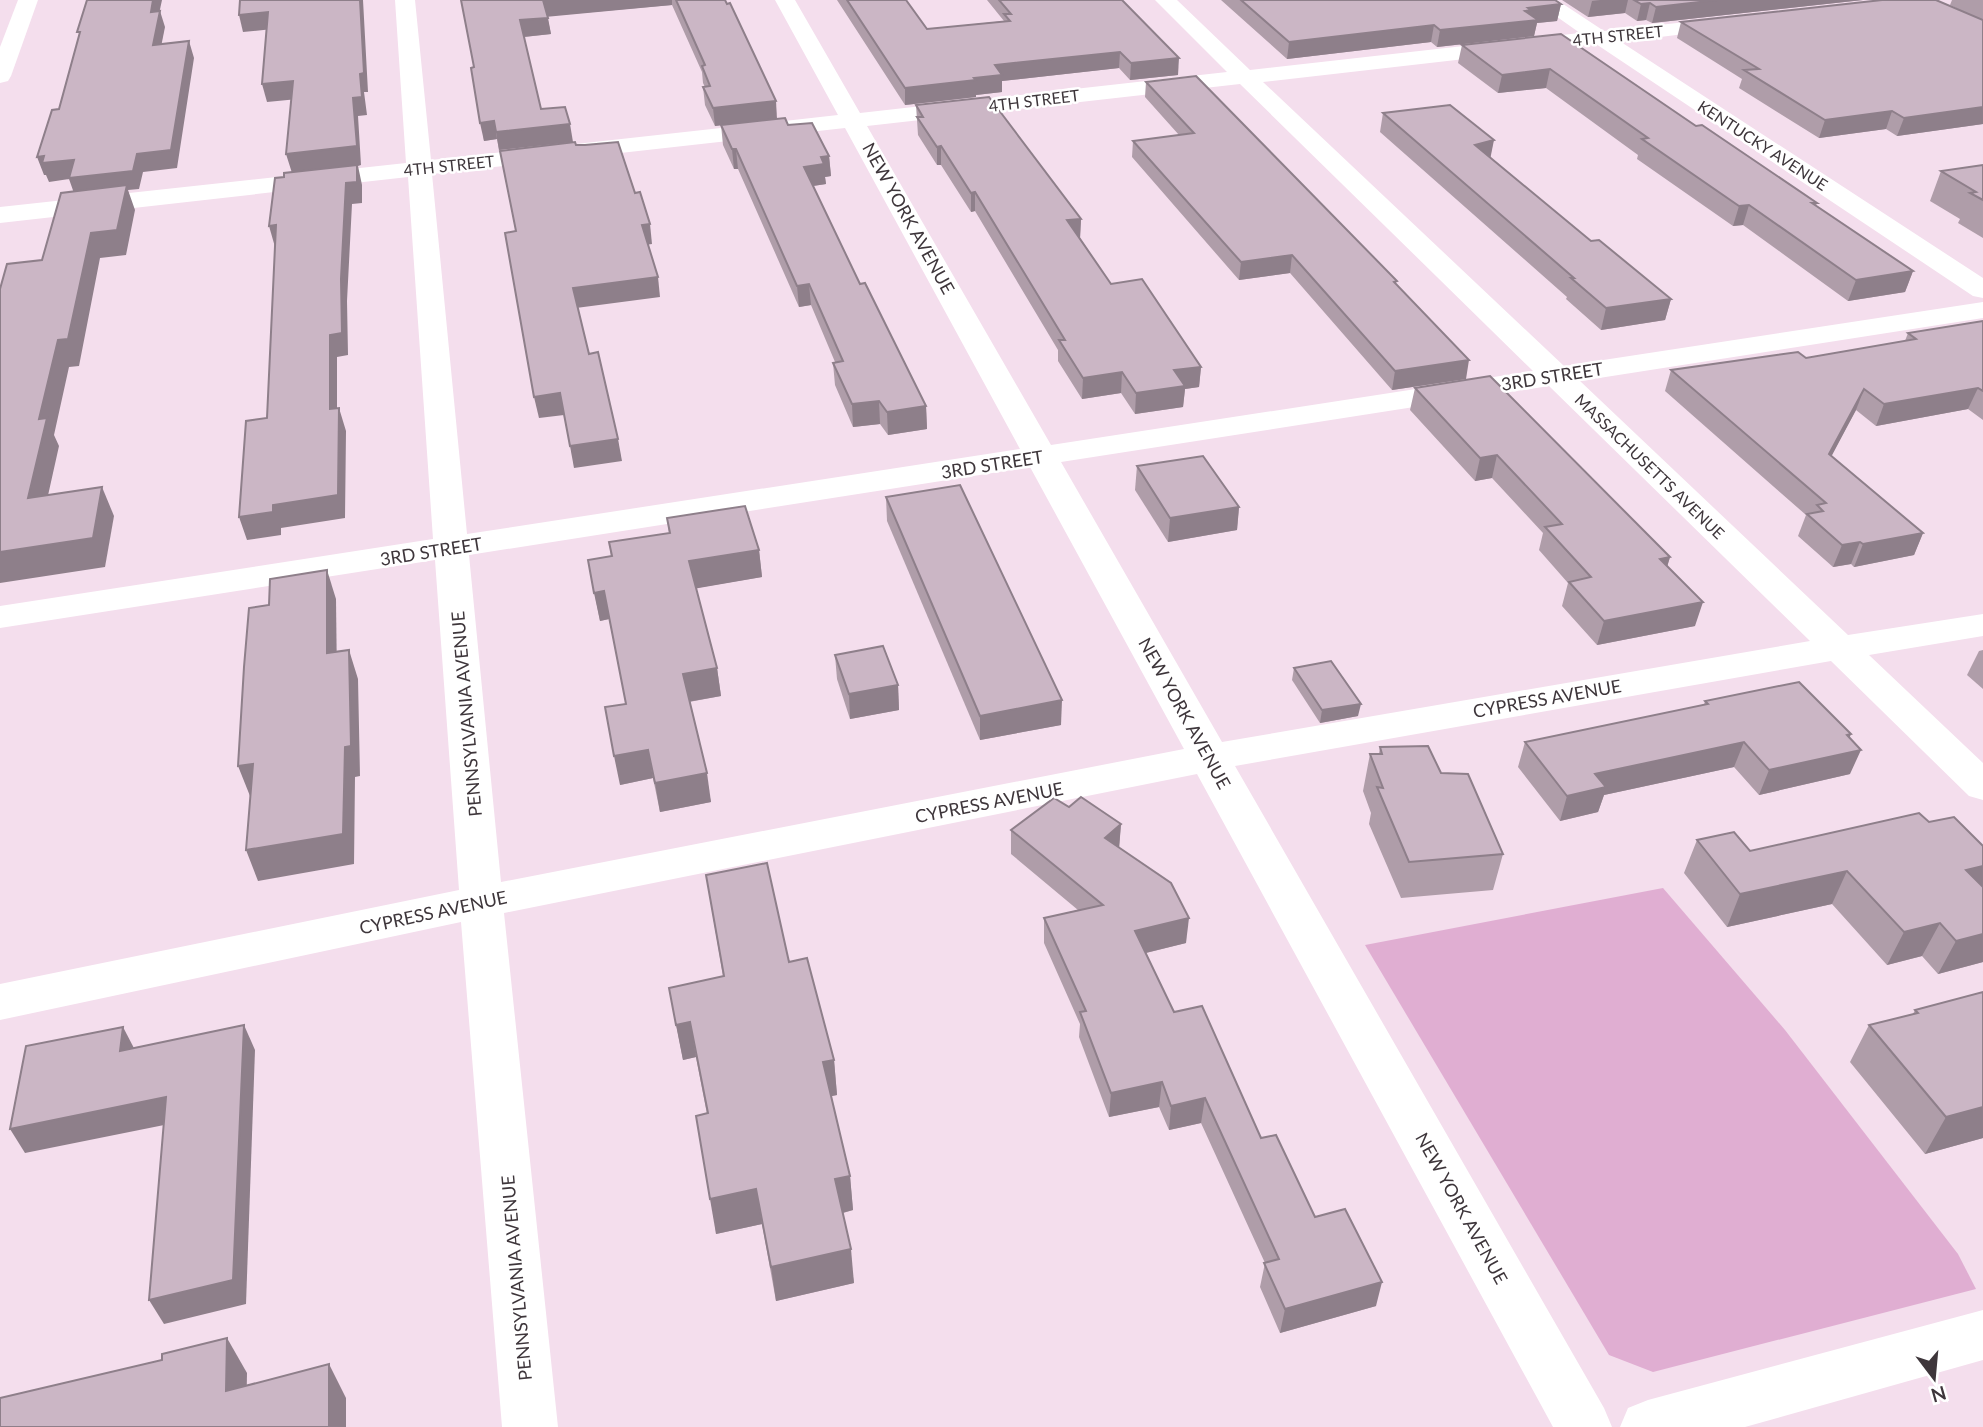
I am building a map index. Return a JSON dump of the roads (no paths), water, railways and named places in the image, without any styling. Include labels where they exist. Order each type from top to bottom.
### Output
[{"type":"street","points":[[0,76],[29,0]]},
{"type":"street","name":"PENNSYLVANIA AVENUE","points":[[405,0],[481,901],[530,1427]]},
{"type":"street","name":"NEW YORK AVENUE","points":[[785,0],[1584,1427]]},
{"type":"street","name":"MASSACHUSETTS AVENUE","points":[[1165,0],[1983,786]]},
{"type":"street","name":"KENTUCKY AVENUE","points":[[1543,0],[1983,290]]},
{"type":"street","name":"4TH STREET","points":[[0,215],[1748,21]]},
{"type":"street","name":"3RD STREET","points":[[0,617],[1983,310]]},
{"type":"street","name":"CYPRESS AVENUE","points":[[0,1002],[481,901],[1211,758],[1837,646],[1983,625]]},
{"type":"street","points":[[1648,1427],[1983,1335]]}]
